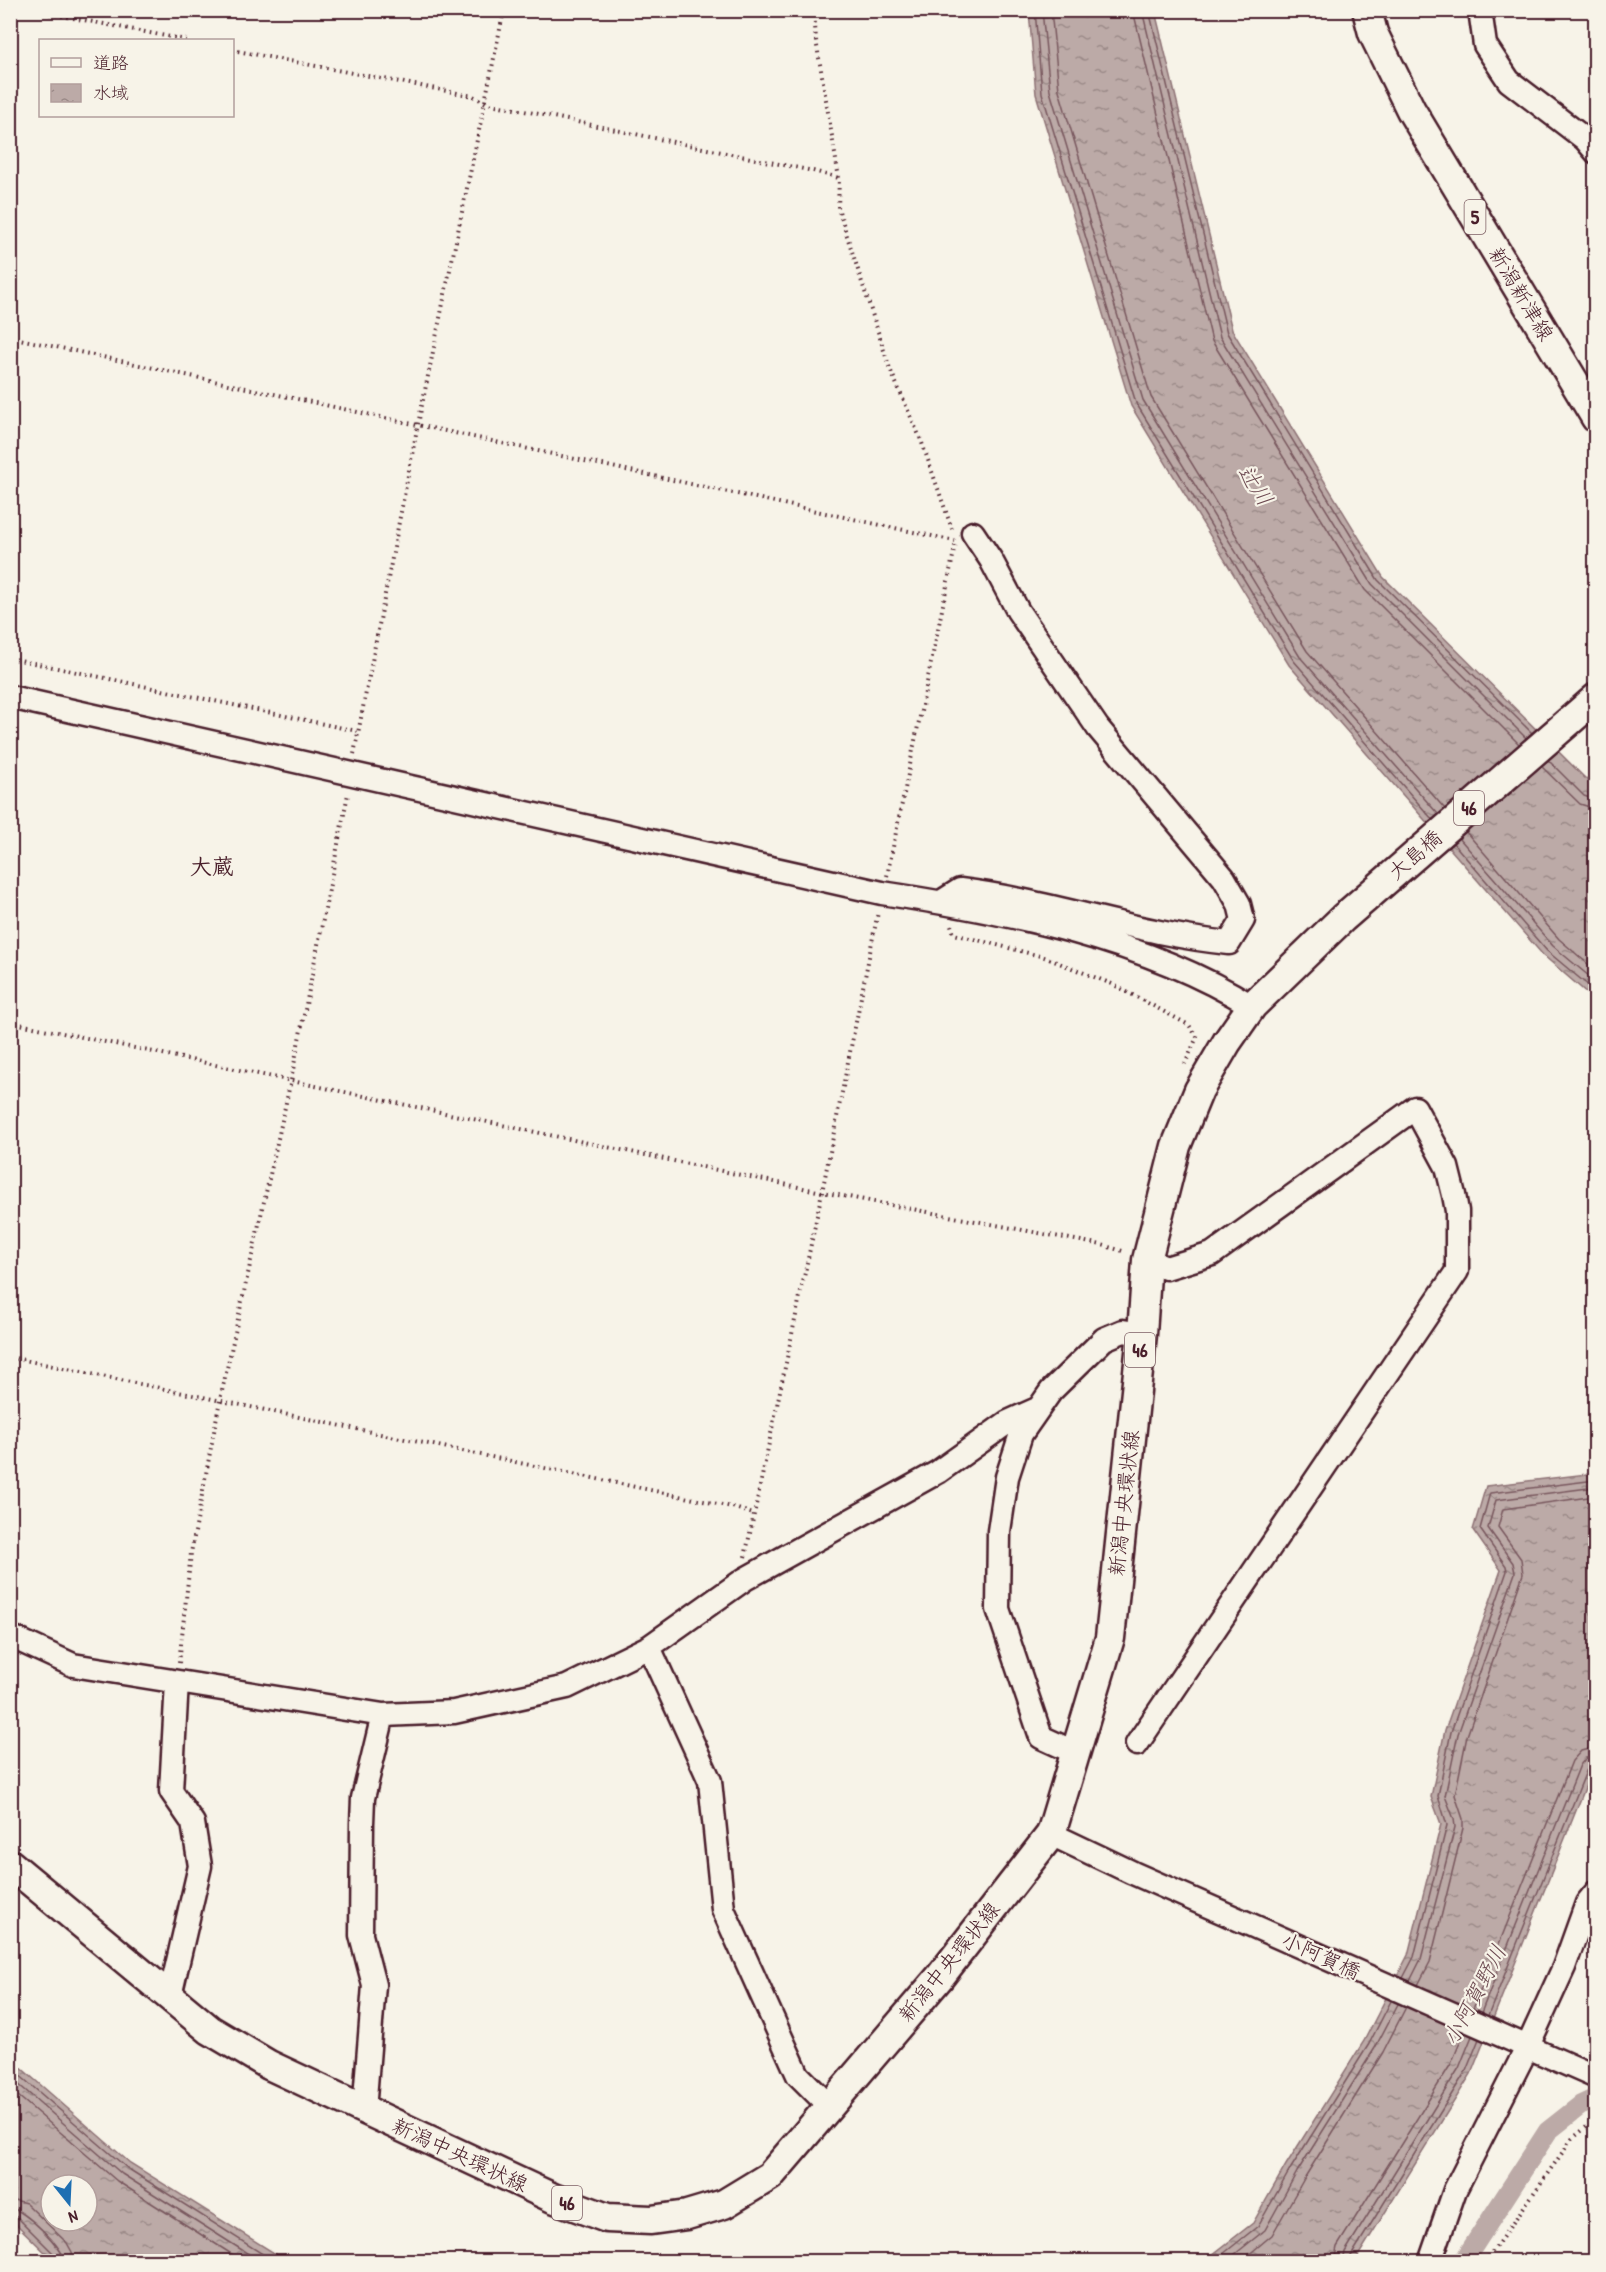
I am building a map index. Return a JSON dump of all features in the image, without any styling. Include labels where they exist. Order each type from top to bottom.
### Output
[{"type":"main road","name":"新潟新津線","points":[[1366,10],[1373,33],[1411,110],[1596,418]]},
{"type":"main road","name":"大島橋","points":[[1342,918],[1596,698]]},
{"type":"main road","name":"新潟中央環状線","points":[[10,1864],[210,2030],[269,2065],[553,2198],[607,2217],[651,2220],[687,2215],[724,2204],[770,2176],[828,2105],[939,1978],[1051,1834],[1110,1638],[1142,1334],[1138,1251],[1199,1090],[1227,1042],[1252,1006],[1342,918]]},
{"type":"street","points":[[1480,10],[1485,45],[1509,81],[1585,139],[1596,152]]},
{"type":"street","points":[[941,902],[960,890],[1002,895],[1192,940],[1229,943],[1243,920],[1239,904],[1224,878],[1098,728],[1018,611],[991,560],[965,537]]},
{"type":"street","points":[[10,697],[352,772],[882,893],[941,902],[1082,934],[1172,965],[1229,992],[1252,1006]]},
{"type":"street","points":[[1137,1744],[1457,1271],[1457,1211],[1446,1167],[1415,1108],[1212,1254],[1166,1268],[1138,1251]]},
{"type":"street","points":[[1076,1753],[1041,1737],[998,1609],[999,1530],[1007,1477],[1021,1434],[1051,1390],[1104,1339],[1123,1331],[1142,1334]]},
{"type":"street","points":[[10,1635],[73,1665],[383,1715],[454,1712],[567,1687],[649,1647],[745,1579],[938,1472],[1008,1422],[1037,1409]]},
{"type":"street","points":[[649,1647],[710,1781],[723,1909],[798,2075],[828,2105]]},
{"type":"street","points":[[170,1996],[200,1866],[193,1823],[171,1791],[177,1682]]},
{"type":"street","points":[[364,2111],[374,1985],[361,1935],[363,1798],[383,1715]]},
{"type":"street","name":"小阿賀橋","points":[[1051,1834],[1133,1873],[1596,2077]]},
{"type":"street","points":[[1430,2262],[1455,2190],[1564,1967],[1596,1882]]},
{"type":"path","points":[[32,10],[181,39]]},
{"type":"path","points":[[177,1682],[191,1552],[220,1400],[291,1080],[418,424],[504,10]]},
{"type":"path","points":[[814,10],[816,40],[839,178],[838,208],[890,369],[939,486],[965,537],[889,869]]},
{"type":"path","points":[[234,50],[473,96],[486,103],[802,168],[839,178]]},
{"type":"path","points":[[10,337],[965,537]]},
{"type":"path","points":[[10,658],[357,731]]},
{"type":"path","points":[[745,1579],[744,1563],[753,1514],[822,1192],[882,893]]},
{"type":"path","points":[[941,902],[954,934],[1044,957],[1112,984],[1189,1025],[1197,1037],[1184,1066]]},
{"type":"path","points":[[10,1022],[822,1192],[1128,1252],[1138,1251]]},
{"type":"path","points":[[10,1357],[732,1507],[753,1514]]},
{"type":"path","points":[[1485,2262],[1572,2139],[1596,2119]]},
{"type":"water","name":"辻川","points":[[1029,11],[1155,11],[1232,330],[1383,577],[1595,788],[1595,1000],[1543,955],[1289,665],[1131,406],[1036,94]]},
{"type":"water","name":"小阿賀野川","points":[[1595,1473],[1595,1763],[1471,2074],[1355,2261],[1203,2262],[1253,2223],[1286,2165],[1364,2041],[1408,1955],[1441,1824],[1431,1797],[1445,1730],[1501,1570],[1473,1530],[1486,1486]]},
{"type":"water","points":[[11,2059],[130,2163],[287,2261],[54,2261],[11,2219]]},
{"type":"waterway","points":[[1463,2262],[1548,2131],[1581,2105],[1596,2098]]},
{"type":"district","name":"大蔵","points":[[212,866]]}]
